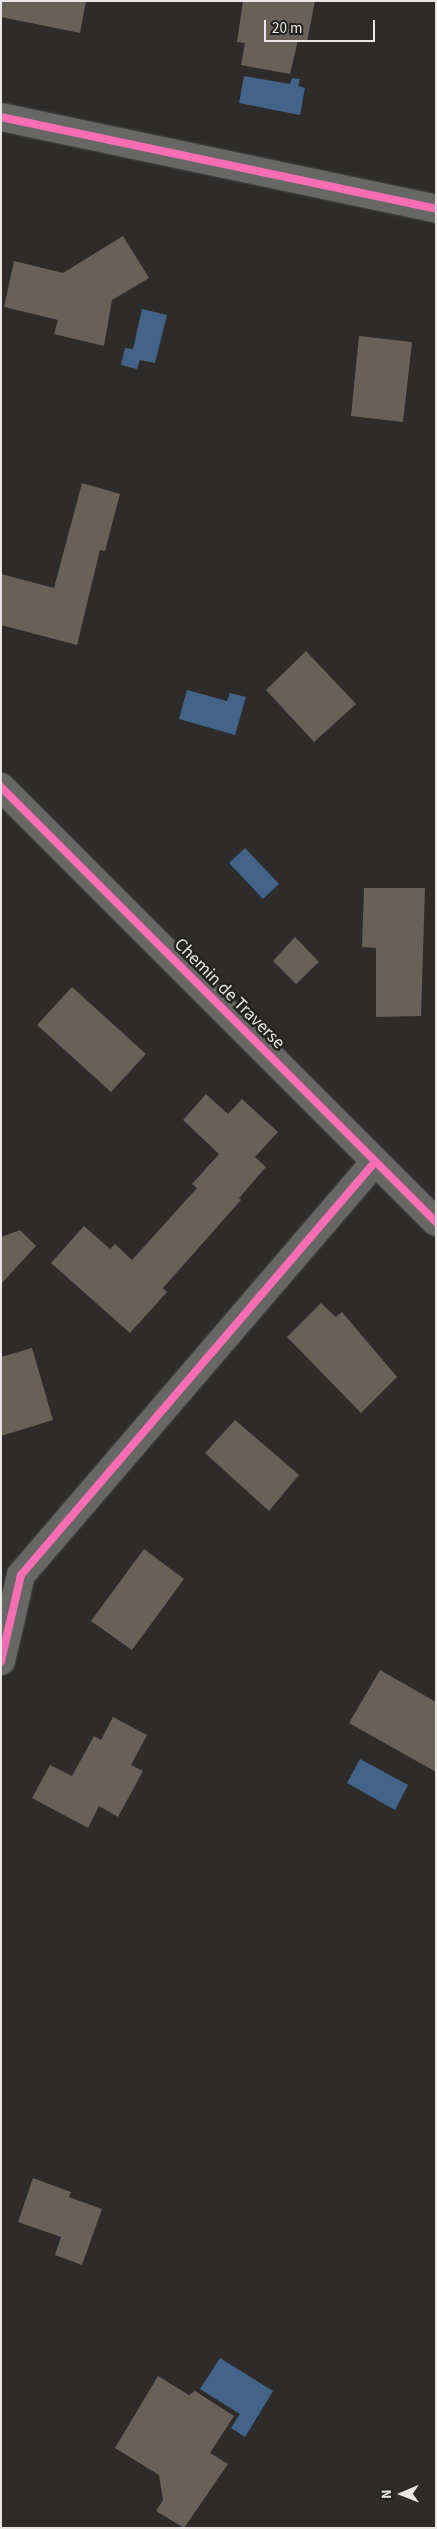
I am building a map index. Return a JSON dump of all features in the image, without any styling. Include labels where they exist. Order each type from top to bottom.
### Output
[{"type":"street","points":[[1,117],[436,209]]},
{"type":"street","name":"Chemin de Traverse","points":[[1,787],[436,1222]]},
{"type":"street","points":[[1,1661],[21,1575],[375,1162]]},
{"type":"water","points":[[244,76],[290,84],[292,78],[300,79],[298,86],[305,88],[300,115],[239,103]]},
{"type":"water","points":[[142,309],[167,315],[155,363],[140,360],[137,369],[121,365],[125,348],[133,349]]},
{"type":"water","points":[[187,690],[227,701],[230,693],[246,697],[235,735],[179,719]]},
{"type":"water","points":[[245,848],[279,884],[263,899],[229,863]]},
{"type":"water","points":[[360,1759],[408,1785],[395,1810],[347,1783]]},
{"type":"water","points":[[220,2358],[273,2391],[245,2437],[231,2428],[240,2414],[200,2389]]},
{"type":"building","points":[[1,1],[86,1],[80,33],[1,17]]},
{"type":"building","points":[[243,1],[315,1],[307,42],[298,40],[290,74],[241,65],[245,43],[237,42]]},
{"type":"building","points":[[123,236],[149,278],[112,300],[104,346],[54,334],[58,320],[4,307],[14,261],[63,273]]},
{"type":"building","points":[[359,336],[412,342],[403,422],[351,416]]},
{"type":"building","points":[[82,483],[120,494],[105,551],[100,550],[77,645],[1,625],[1,574],[54,588]]},
{"type":"building","points":[[306,651],[356,704],[314,742],[266,690]]},
{"type":"building","points":[[364,888],[425,888],[421,1016],[376,1017],[376,948],[362,947]]},
{"type":"building","points":[[295,937],[319,962],[296,984],[273,961]]},
{"type":"building","points":[[72,987],[146,1054],[111,1092],[37,1025]]},
{"type":"building","points":[[206,1094],[228,1114],[242,1099],[278,1132],[255,1157],[266,1167],[239,1198],[241,1200],[163,1288],[167,1292],[130,1333],[51,1263],[84,1226],[110,1249],[115,1244],[132,1260],[197,1188],[192,1184],[219,1154],[183,1120]]},
{"type":"building","points":[[20,1230],[36,1246],[1,1284],[1,1237]]},
{"type":"building","points":[[321,1303],[336,1317],[342,1312],[397,1377],[361,1413],[287,1337]]},
{"type":"building","points":[[32,1348],[53,1420],[1,1436],[1,1357]]},
{"type":"building","points":[[235,1420],[299,1475],[269,1511],[205,1453]]},
{"type":"building","points":[[144,1549],[184,1579],[132,1650],[91,1621]]},
{"type":"building","points":[[380,1670],[436,1702],[436,1772],[349,1723]]},
{"type":"building","points":[[113,1717],[147,1735],[131,1765],[143,1771],[118,1817],[99,1806],[88,1828],[32,1798],[50,1765],[72,1776],[94,1736],[101,1740]]},
{"type":"building","points":[[33,2178],[71,2192],[69,2197],[102,2209],[82,2265],[55,2255],[61,2237],[18,2222]]},
{"type":"building","points":[[158,2376],[189,2395],[195,2391],[234,2416],[210,2453],[228,2464],[184,2528],[156,2511],[163,2500],[159,2475],[115,2448]]},
{"type":"cycle path","points":[[1,117],[436,209]]},
{"type":"cycle path","points":[[1,787],[436,1222]]},
{"type":"cycle path","points":[[1,1661],[21,1575],[375,1162]]}]
